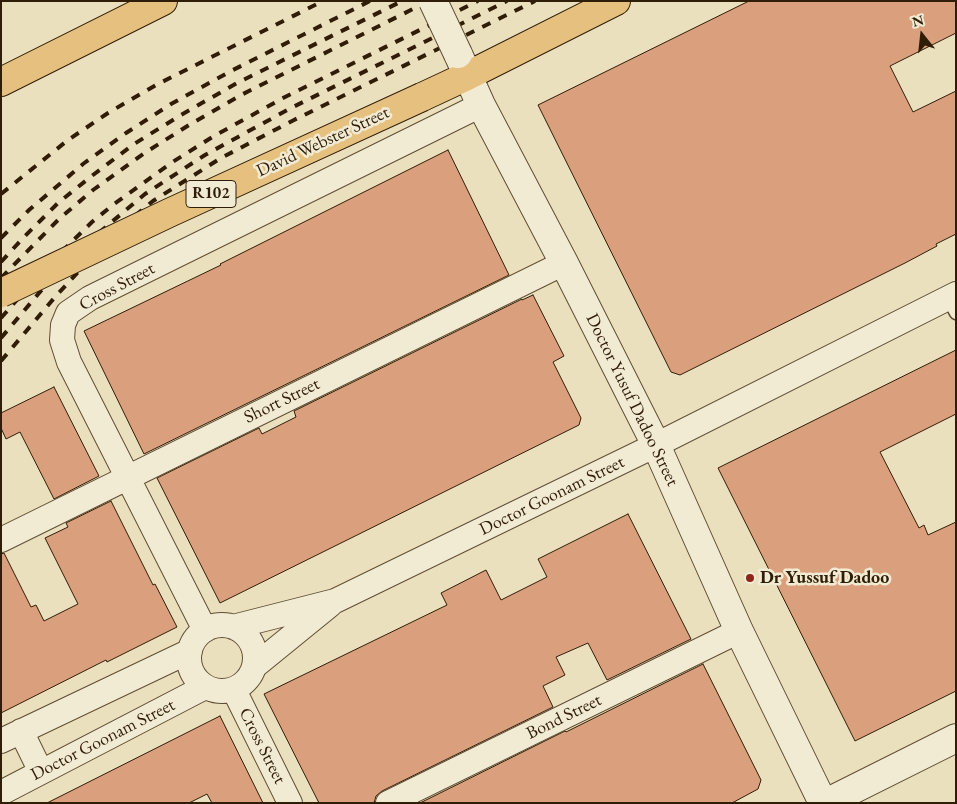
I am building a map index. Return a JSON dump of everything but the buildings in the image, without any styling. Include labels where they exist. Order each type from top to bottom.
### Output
[{"type":"highway","points":[[1,82],[163,1]]},
{"type":"highway","name":"David Webster Street","points":[[1,293],[169,213],[422,97],[462,65],[616,1]]},
{"type":"street","name":"Doctor Yusuf Dadoo Street","points":[[433,1],[481,104],[564,262],[656,445],[739,631],[824,803]]},
{"type":"street","name":"Cross Street","points":[[205,630],[69,362],[62,340],[63,325],[68,314],[90,298],[481,104]]},
{"type":"street","name":"Short Street","points":[[1,540],[564,262]]},
{"type":"street","name":"Doctor Goonam Street","points":[[335,601],[953,301]]},
{"type":"street","points":[[233,627],[335,601]]},
{"type":"street","points":[[255,666],[335,601]]},
{"type":"street","points":[[219,625],[233,627],[249,638],[254,647],[256,656],[252,674],[247,681],[234,690],[219,692],[205,687],[192,672],[189,662],[192,643],[205,630],[219,625]]},
{"type":"street","name":"Bond Street","points":[[388,803],[739,631]]},
{"type":"street","points":[[41,772],[11,736],[190,651]]},
{"type":"street","name":"Doctor Goonam Street","points":[[1,793],[205,687]]},
{"type":"street","name":"Cross Street","points":[[234,690],[290,803]]},
{"type":"street","points":[[824,803],[956,738]]},
{"type":"railway","points":[[1,194],[68,140],[108,113],[156,85],[323,1]]},
{"type":"railway","points":[[1,238],[29,210],[83,164],[171,104],[231,71],[370,1]]},
{"type":"railway","points":[[1,262],[58,203],[134,144],[237,83],[402,1]]},
{"type":"railway","points":[[1,278],[59,219],[93,190],[143,154],[243,94],[429,1]]},
{"type":"railway","points":[[1,318],[46,267],[92,222],[171,163],[214,136],[285,97],[478,1]]},
{"type":"railway","points":[[1,338],[56,273],[101,231],[145,194],[205,155],[291,108],[507,1]]},
{"type":"railway","points":[[1,361],[55,297],[114,233],[153,201],[221,158],[535,1]]},
{"type":"place","name":"Dr Yussuf Dadoo","points":[[750,578]]}]
